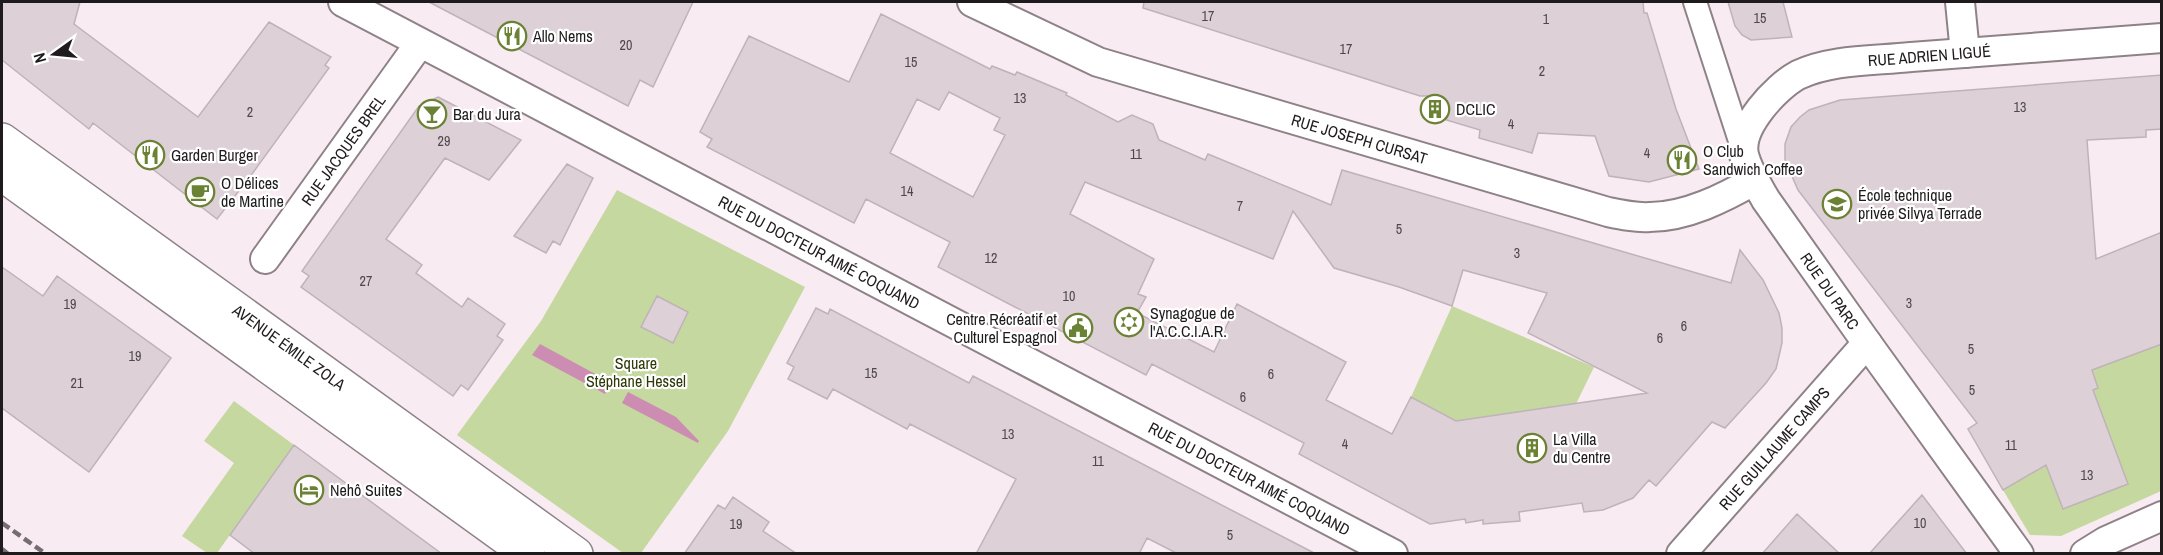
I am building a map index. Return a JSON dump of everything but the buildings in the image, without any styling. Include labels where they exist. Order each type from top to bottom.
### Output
[{"type":"street","name":"RUE DU DOCTEUR AIMÉ COQUAND","points":[[343,2],[1393,554]]},
{"type":"street","name":"RUE JOSEPH CURSAT","points":[[972,2],[1098,62],[1608,212],[1650,218],[1684,212],[1716,200],[1755,180]]},
{"type":"street","name":"RUE DU PARC","points":[[1695,2],[1755,180],[1867,343],[2019,554]]},
{"type":"street","points":[[1960,2],[1965,53]]},
{"type":"street","name":"RUE ADRIEN LIGUÉ","points":[[1744,153],[1751,126],[1765,103],[1785,83],[1803,73],[1836,64],[2162,38]]},
{"type":"street","name":"RUE JACQUES BREL","points":[[265,259],[420,43]]},
{"type":"street","name":"AVENUE ÉMILE ZOLA","points":[[2,140],[576,554]]},
{"type":"street","name":"AVENUE ÉMILE ZOLA","points":[[2,174],[528,554]]},
{"type":"street","name":"RUE GUILLAUME CAMPS","points":[[1681,554],[1867,343]]},
{"type":"street","points":[[2085,554],[2106,541],[2162,516]]},
{"type":"green space","name":"Square Stéphane Hessel","points":[[617,190],[805,287],[728,431],[641,553],[623,553],[457,435],[541,321]]},
{"type":"green space","points":[[1452,306],[1594,367],[1576,404],[1457,421],[1411,397]]},
{"type":"green space","points":[[2161,344],[2161,491],[2061,536],[2030,535],[2003,490],[2046,465],[2064,509],[2128,484],[2054,461],[2092,370]]},
{"type":"green space","points":[[234,401],[294,445],[217,553],[207,553],[182,536],[234,463],[204,441]]},
{"type":"shaded area","points":[[540,344],[610,382],[605,394],[532,355]]},
{"type":"shaded area","points":[[628,392],[676,417],[699,441],[698,443],[622,403]]},
{"type":"railway","points":[[2,523],[46,554]]},
{"type":"railway","points":[[2,549],[8,554]]},
{"type":"place","name":"Allo Nems","points":[[512,36]]},
{"type":"place","name":"DCLIC","points":[[1435,109]]},
{"type":"place","name":"Bar du Jura","points":[[432,114]]},
{"type":"place","name":"Garden Burger","points":[[150,155]]},
{"type":"place","name":"O Club Sandwich Coffee","points":[[1682,160]]},
{"type":"place","name":"O Délices de Martine","points":[[200,192]]},
{"type":"place","name":"École technique privée Silvya Terrade","points":[[1837,204]]},
{"type":"place","name":"Synagogue de l'A.C.C.I.A.R.","points":[[1129,322]]},
{"type":"place","name":"Centre Récréatif et Culturel Espagnol","points":[[1078,328]]},
{"type":"place","name":"La Villa du Centre","points":[[1532,448]]},
{"type":"place","name":"Nehô Suites","points":[[309,490]]}]
